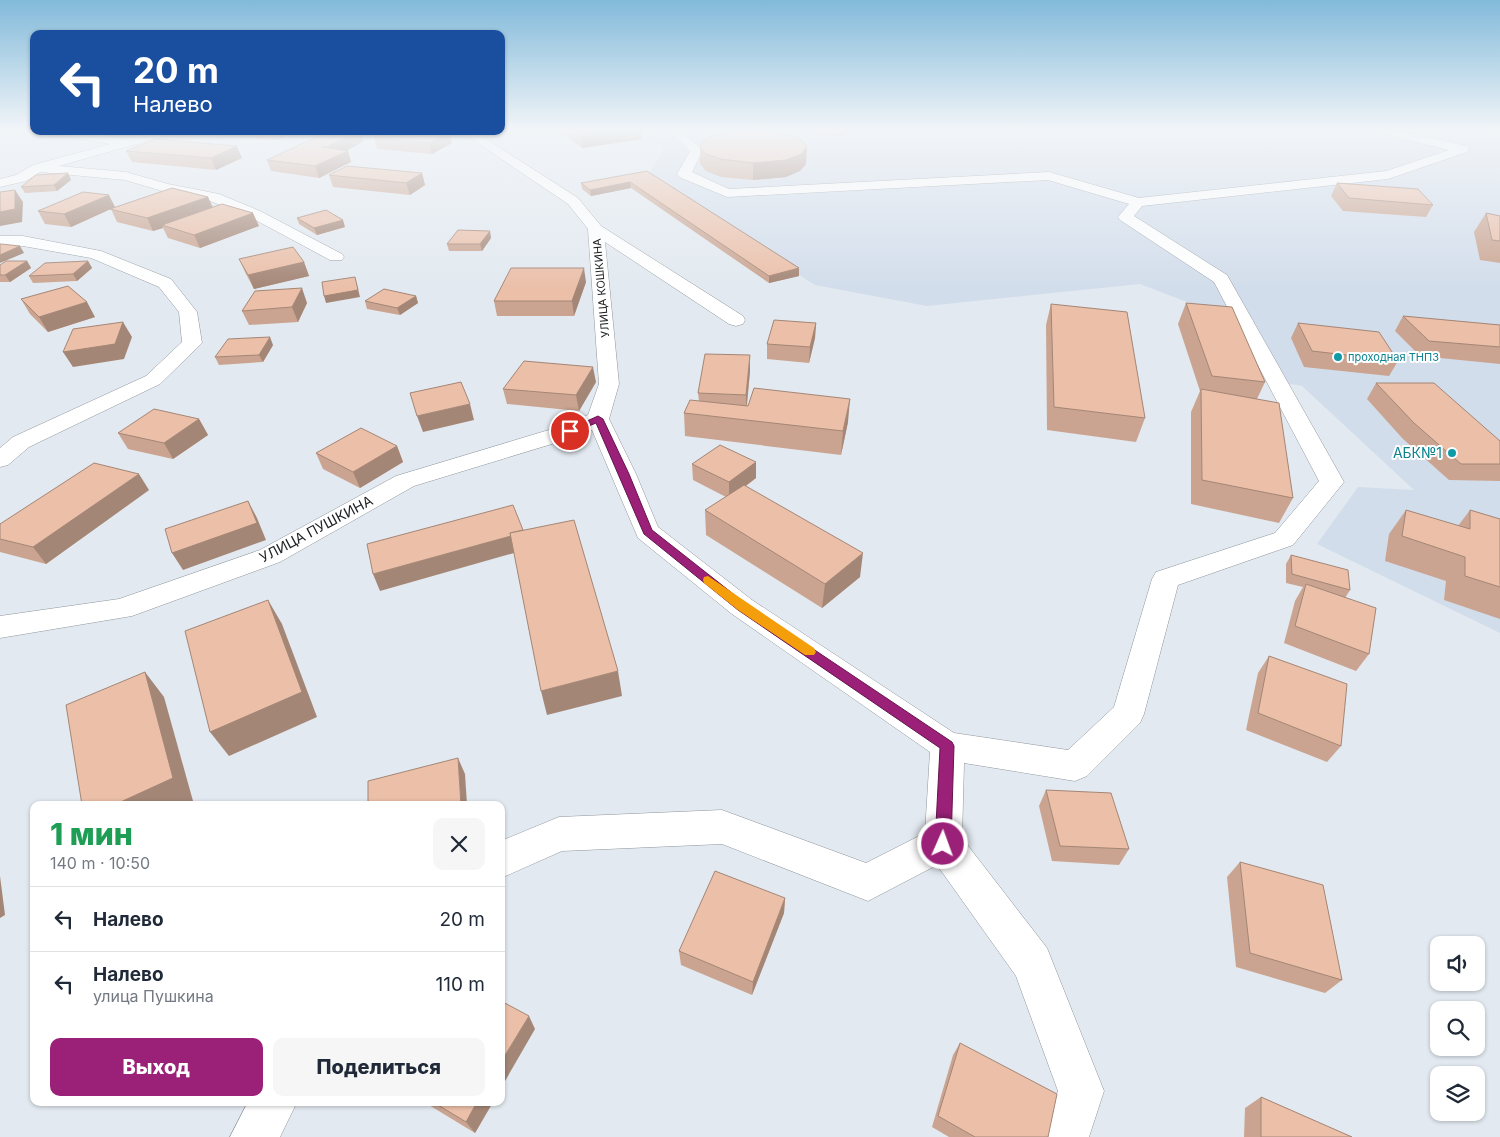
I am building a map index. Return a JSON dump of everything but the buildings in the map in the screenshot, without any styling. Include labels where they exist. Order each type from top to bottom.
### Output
[{"type":"street","points":[[150,183],[214,198],[255,214],[336,257]]},
{"type":"street","name":"УЛИЦА КОШКИНА","points":[[547,183],[573,200],[596,229],[609,384],[598,419]]},
{"type":"street","points":[[705,183],[728,193],[916,183]]},
{"type":"street","points":[[1073,183],[1138,202],[1307,183]]},
{"type":"street","points":[[598,419],[624,474],[648,532],[742,607],[947,746],[1075,766],[1128,714],[1166,579],[1284,539],[1332,482],[1221,279],[1125,217],[1138,202]]},
{"type":"street","points":[[596,229],[736,320]]},
{"type":"street","points":[[0,242],[23,240],[94,254],[165,283],[188,312],[192,343],[153,380],[21,442],[0,460]]},
{"type":"street","name":"УЛИЦА ПУШКИНА","points":[[0,627],[122,609],[270,556],[405,481],[570,431],[598,419]]},
{"type":"street","points":[[947,746],[943,844],[1032,963],[1081,1090],[1065,1137]]},
{"type":"street","points":[[505,858],[559,834],[722,827],[868,882],[943,844]]},
{"type":"street","points":[[254,1137],[272,1106]]},
{"type":"shaded area","points":[[656,183],[1500,183],[1500,633],[1317,544],[1358,487],[1414,490],[1302,386],[1256,378],[1234,320],[1140,284],[927,306],[815,285]]},
{"type":"slow traffic","points":[[708,580],[742,607],[810,652]]},
{"type":"place","name":"проходная ТНПЗ","points":[[1338,357]]},
{"type":"place","name":"АБК№1","points":[[1452,453]]},
{"type":"route","points":[[570,431],[598,419],[624,474],[648,532],[742,607],[947,746],[943,844]]}]
